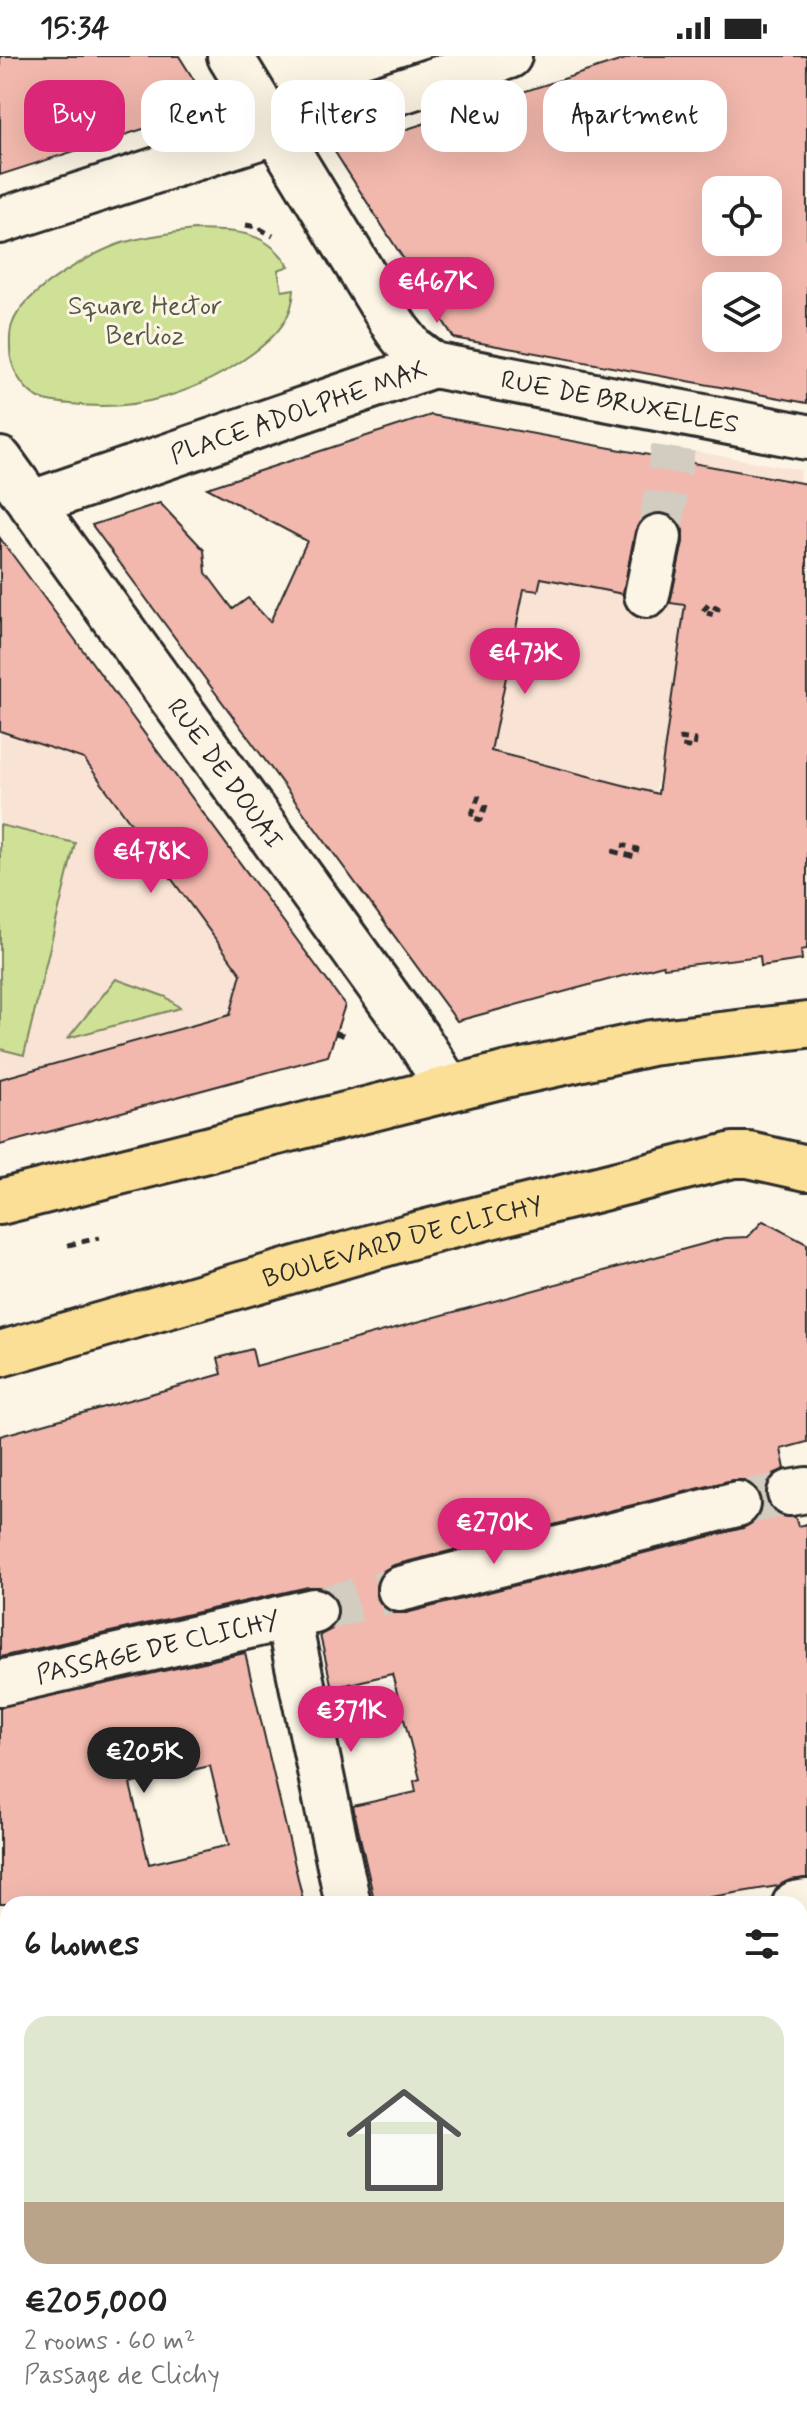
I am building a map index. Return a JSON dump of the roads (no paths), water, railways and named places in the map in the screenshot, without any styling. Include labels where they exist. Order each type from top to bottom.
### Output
[{"type":"main road","points":[[0,1202],[448,1087],[651,1043],[807,1025]]},
{"type":"main road","name":"BOULEVARD DE CLICHY","points":[[0,1354],[415,1235],[733,1155],[749,1155],[807,1168]]},
{"type":"street","name":"PLACE ADOLPHE MAX","points":[[230,56],[271,123]]},
{"type":"street","points":[[405,89],[509,56]]},
{"type":"street","points":[[0,221],[271,133]]},
{"type":"street","name":"PLACE ADOLPHE MAX","points":[[289,152],[397,330],[412,349],[433,365]]},
{"type":"street","name":"PLACE ADOLPHE MAX","points":[[32,503],[433,365]]},
{"type":"street","name":"RUE DE BRUXELLES","points":[[433,365],[676,430],[807,437]]},
{"type":"street","name":"RUE DE DOUAI","points":[[0,460],[417,1038],[448,1087]]},
{"type":"street","points":[[647,595],[659,537]]},
{"type":"street","points":[[400,1589],[737,1504]]},
{"type":"street","name":"PASSAGE DE CLICHY","points":[[0,1683],[301,1614],[347,1896]]},
{"type":"tunnel","points":[[659,537],[673,448]]},
{"type":"tunnel","points":[[737,1504],[790,1493]]},
{"type":"tunnel","points":[[314,1611],[400,1589]]},
{"type":"park label","name":"Square Hector Berlioz","points":[[145,320]]}]
